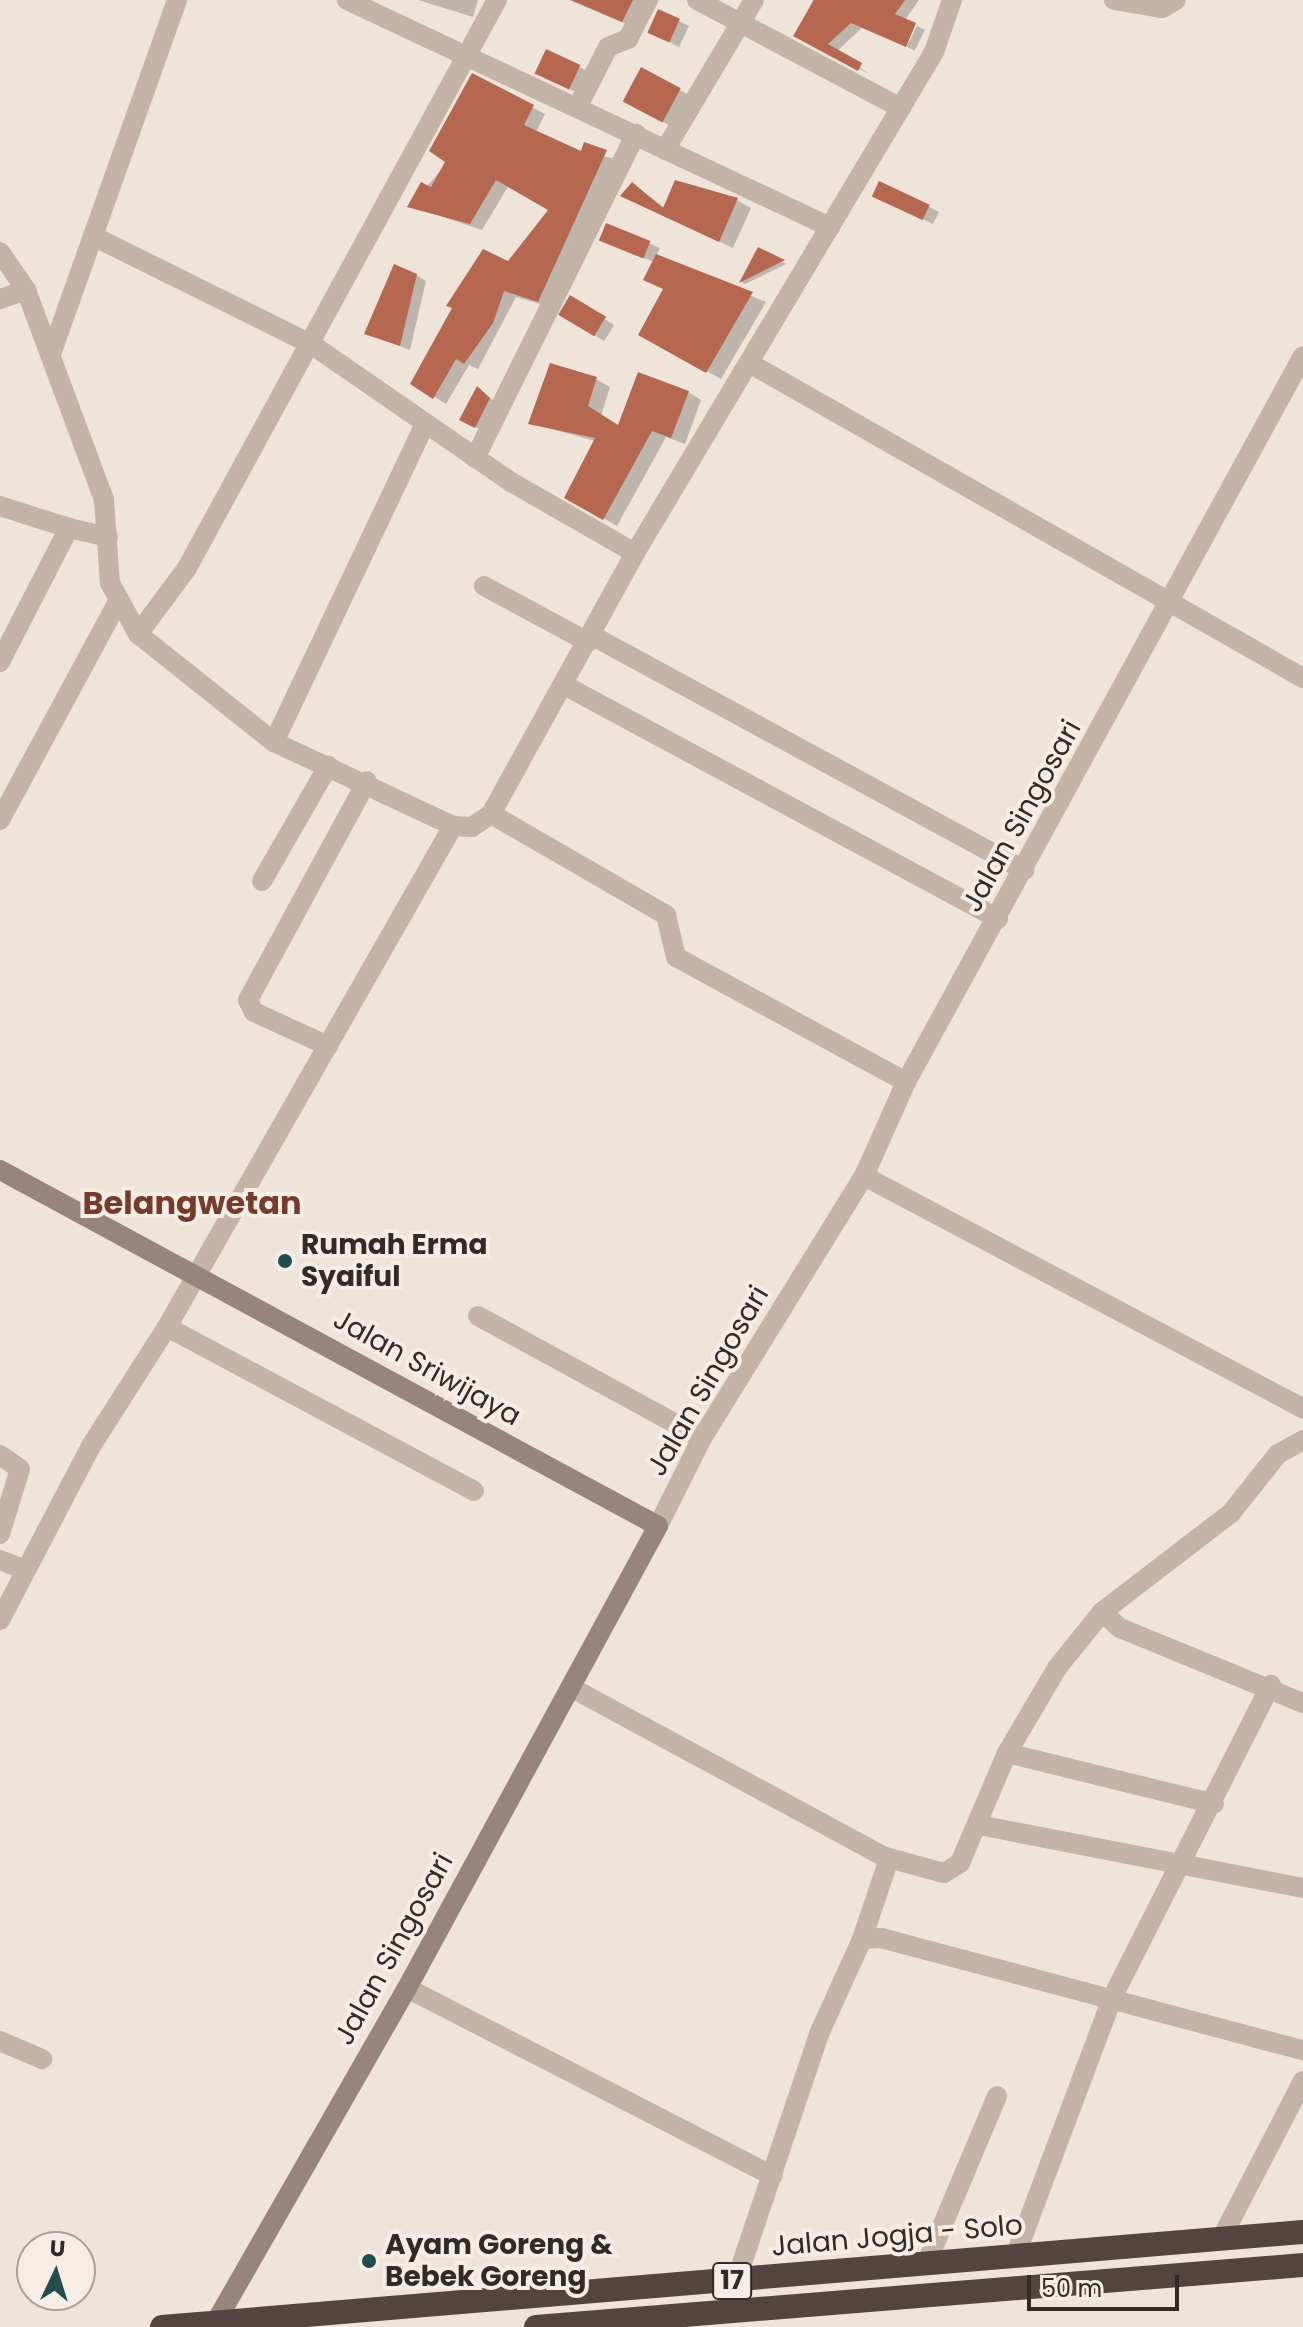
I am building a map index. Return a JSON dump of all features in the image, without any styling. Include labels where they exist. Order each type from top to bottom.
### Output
[{"type":"highway","name":"Jalan Jogja - Solo","points":[[162,2327],[216,2321],[270,2322],[1016,2254],[1303,2232]]},
{"type":"highway","name":"17","points":[[536,2327],[1303,2265]]},
{"type":"street","points":[[51,354],[97,238],[177,0]]},
{"type":"street","points":[[347,0],[471,54],[830,227]]},
{"type":"street","points":[[138,634],[187,568],[471,54],[497,0]]},
{"type":"street","points":[[578,106],[608,47],[628,39],[648,0]]},
{"type":"street","points":[[697,0],[734,26],[901,108]]},
{"type":"street","points":[[665,150],[734,26],[754,0]]},
{"type":"street","points":[[0,252],[26,290],[104,500],[117,604],[138,634],[274,742],[367,781],[453,826],[472,827],[491,814],[635,553],[751,364],[934,52],[952,0]]},
{"type":"street","points":[[1114,0],[1162,8],[1176,0]]},
{"type":"street","points":[[475,458],[636,134]]},
{"type":"street","points":[[97,238],[311,344],[475,458],[635,553]]},
{"type":"street","points":[[0,299],[26,290]]},
{"type":"street","name":"Jalan Singosari","points":[[216,2321],[407,1988],[572,1688],[702,1438],[864,1176],[906,1082],[1174,601],[1303,356]]},
{"type":"street","points":[[751,364],[1174,601],[1303,678]]},
{"type":"street","points":[[274,742],[425,424]]},
{"type":"street","points":[[0,506],[108,537]]},
{"type":"street","points":[[0,662],[69,528]]},
{"type":"street","points":[[484,586],[1024,870]]},
{"type":"street","points":[[0,820],[117,604]]},
{"type":"street","points":[[564,685],[998,919]]},
{"type":"street","points":[[262,881],[328,766]]},
{"type":"street","points":[[328,1046],[254,1012],[248,1000],[367,781]]},
{"type":"street","points":[[491,814],[666,915],[676,957],[906,1082]]},
{"type":"street","points":[[0,1620],[24,1569],[167,1327],[195,1271],[453,826]]},
{"type":"street","name":"Jalan Sriwijaya","points":[[0,1170],[195,1271],[658,1526]]},
{"type":"street","points":[[864,1176],[1303,1408]]},
{"type":"street","points":[[478,1316],[702,1438]]},
{"type":"street","points":[[167,1327],[474,1491]]},
{"type":"street","points":[[572,1688],[889,1859],[951,1871],[979,1825],[1007,1753],[1057,1668],[1102,1612],[1231,1513],[1278,1454],[1303,1440]]},
{"type":"street","points":[[0,1455],[20,1469],[0,1534]]},
{"type":"street","points":[[0,1560],[24,1569]]},
{"type":"street","points":[[1102,1612],[1120,1628],[1271,1685],[1303,1703]]},
{"type":"street","points":[[1016,2254],[1113,1996],[1186,1862],[1271,1685]]},
{"type":"street","points":[[1007,1753],[1214,1804]]},
{"type":"street","points":[[979,1825],[1186,1862],[1303,1888]]},
{"type":"street","points":[[736,2281],[819,2034],[862,1939],[889,1859]]},
{"type":"street","points":[[862,1939],[881,1938],[1113,1996],[1303,2050]]},
{"type":"street","points":[[407,1988],[773,2176]]},
{"type":"street","points":[[0,2041],[42,2059]]},
{"type":"street","points":[[1221,2239],[1303,2081]]},
{"type":"street","points":[[927,2262],[997,2096]]},
{"type":"building","points":[[571,0],[633,0],[622,22]]},
{"type":"building","points":[[814,0],[905,0],[895,14],[916,23],[906,47],[851,23],[828,44],[862,63],[858,71],[793,36]]},
{"type":"building","points":[[658,9],[680,19],[669,43],[647,33]]},
{"type":"building","points":[[546,49],[580,65],[569,90],[535,73]]},
{"type":"building","points":[[641,67],[681,88],[662,123],[623,101]]},
{"type":"building","points":[[472,73],[534,105],[524,125],[581,151],[584,142],[607,150],[538,302],[504,291],[493,323],[464,364],[456,359],[433,399],[410,384],[452,308],[446,306],[483,249],[508,261],[548,210],[496,180],[470,224],[407,207],[421,182],[431,187],[445,162],[429,151]]},
{"type":"building","points":[[675,180],[738,198],[719,242],[620,196],[632,182],[663,208]]},
{"type":"building","points":[[879,181],[930,205],[923,220],[872,196]]},
{"type":"building","points":[[606,223],[651,241],[643,259],[599,241]]},
{"type":"building","points":[[758,247],[785,260],[739,283]]},
{"type":"building","points":[[656,254],[753,292],[706,373],[638,335],[663,289],[643,280]]},
{"type":"building","points":[[394,264],[417,274],[400,346],[364,334]]},
{"type":"building","points":[[570,295],[606,317],[594,336],[558,315]]},
{"type":"building","points":[[550,363],[597,377],[588,406],[618,425],[638,372],[689,391],[671,438],[652,431],[603,520],[564,498],[595,438],[528,424]]},
{"type":"building","points":[[477,386],[490,398],[475,428],[459,420]]},
{"type":"place","name":"Rumah Erma Syaiful","points":[[285,1261]]},
{"type":"place","name":"Ayam Goreng & Bebek Goreng","points":[[369,2261]]},
{"type":"district","name":"Belangwetan","points":[[192,1203]]}]
